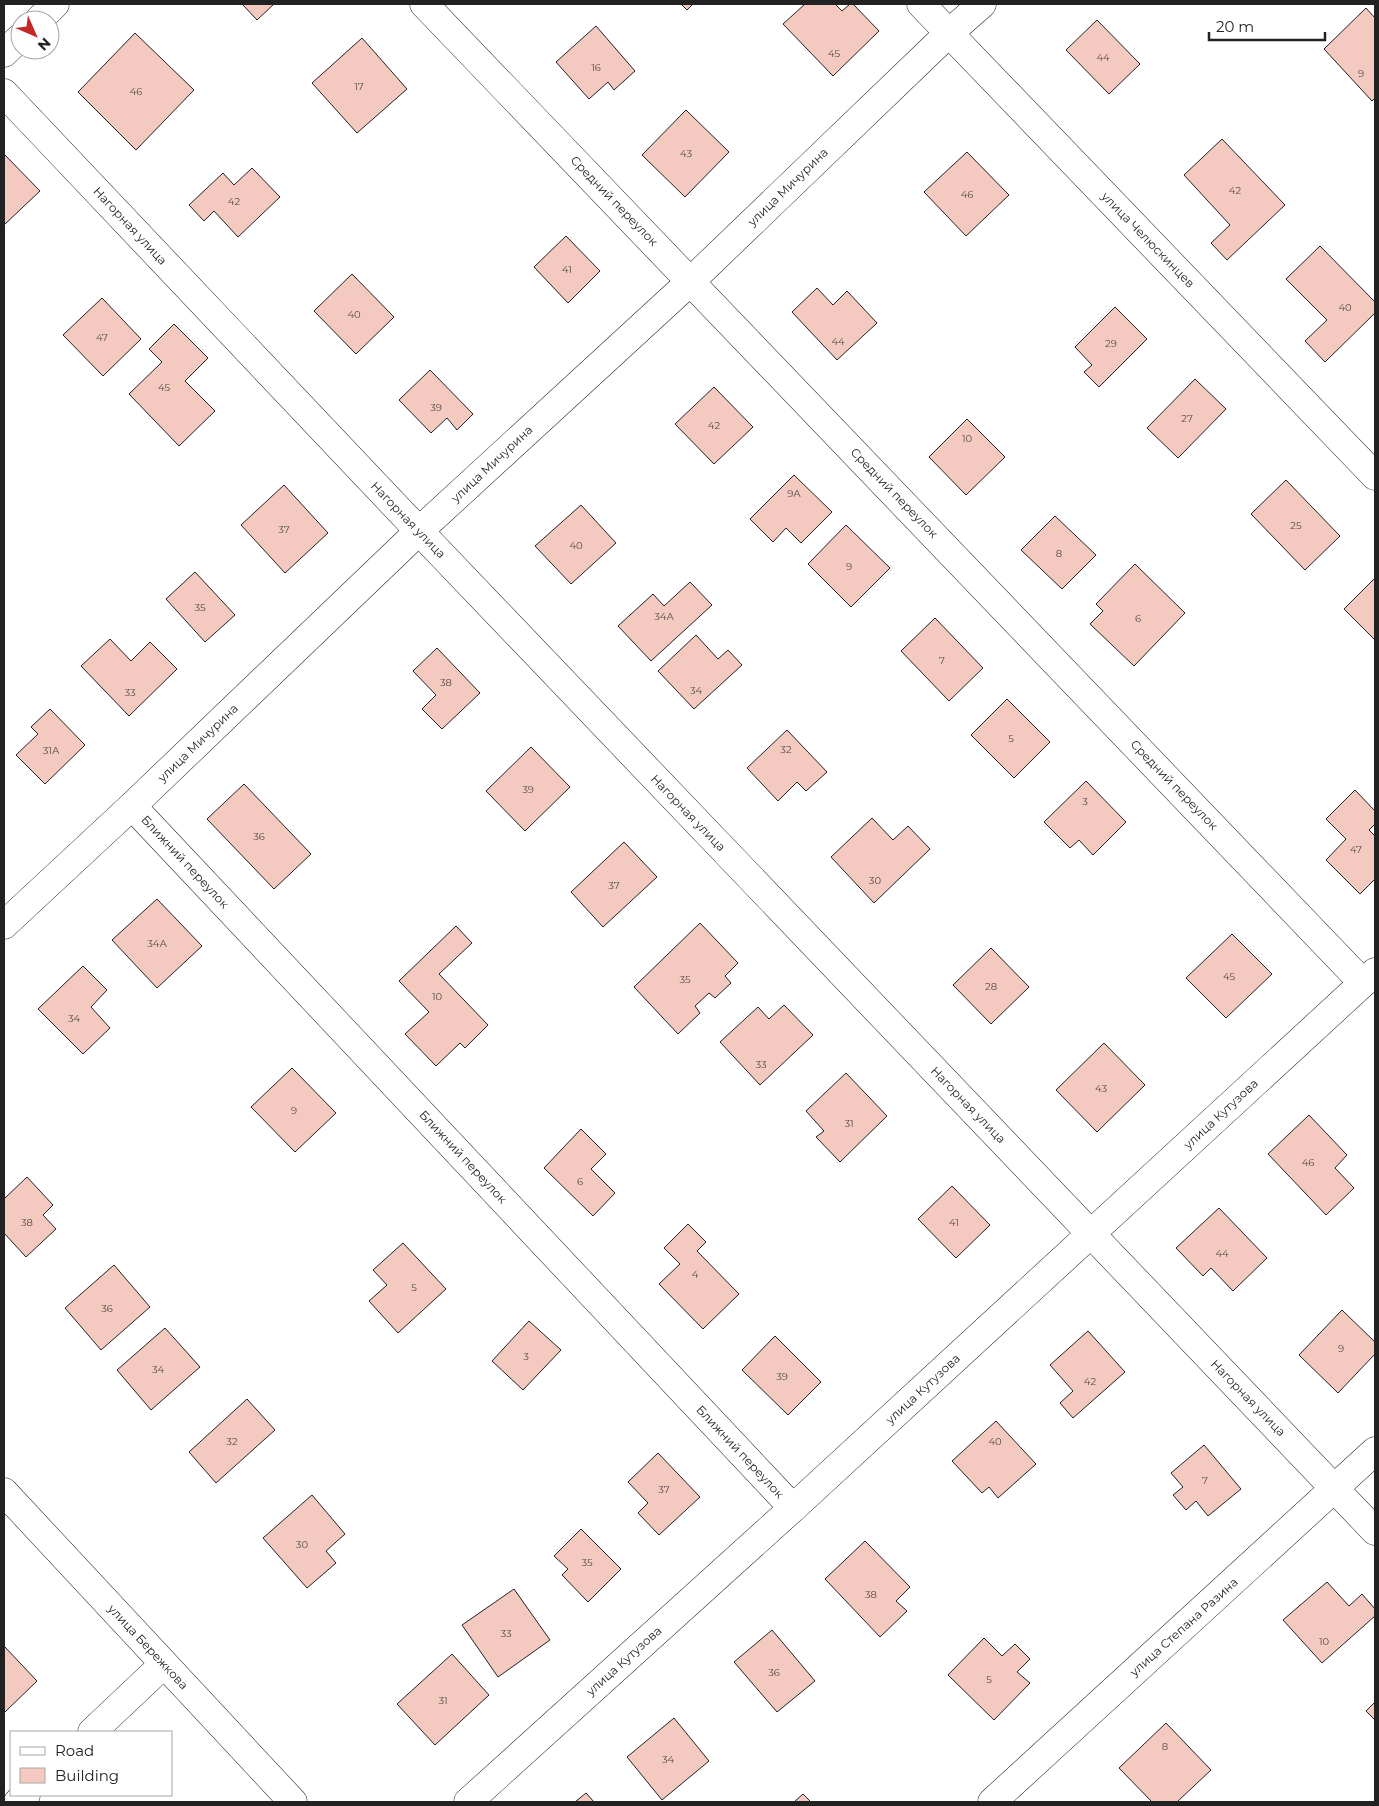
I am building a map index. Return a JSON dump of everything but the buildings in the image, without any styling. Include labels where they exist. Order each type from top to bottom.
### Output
[{"type":"street","name":"Средний переулок","points":[[424,4],[1369,977]]},
{"type":"street","name":"улица Челюскинцев","points":[[921,4],[1375,476]]},
{"type":"street","name":"улица Мичурина","points":[[4,925],[132,806],[419,531],[691,281],[949,33],[982,4]]},
{"type":"street","name":"Нагорная улица","points":[[4,93],[419,531],[1375,1531]]},
{"type":"street","name":"Ближний переулок","points":[[132,806],[793,1508]]},
{"type":"street","name":"улица Кутузова","points":[[468,1802],[793,1508],[1369,977]]},
{"type":"street","name":"улица Степана Разина","points":[[992,1802],[1375,1451]]},
{"type":"street","name":"улица Бережкова","points":[[4,1492],[293,1802]]},
{"type":"street","points":[[93,1731],[164,1664]]}]
